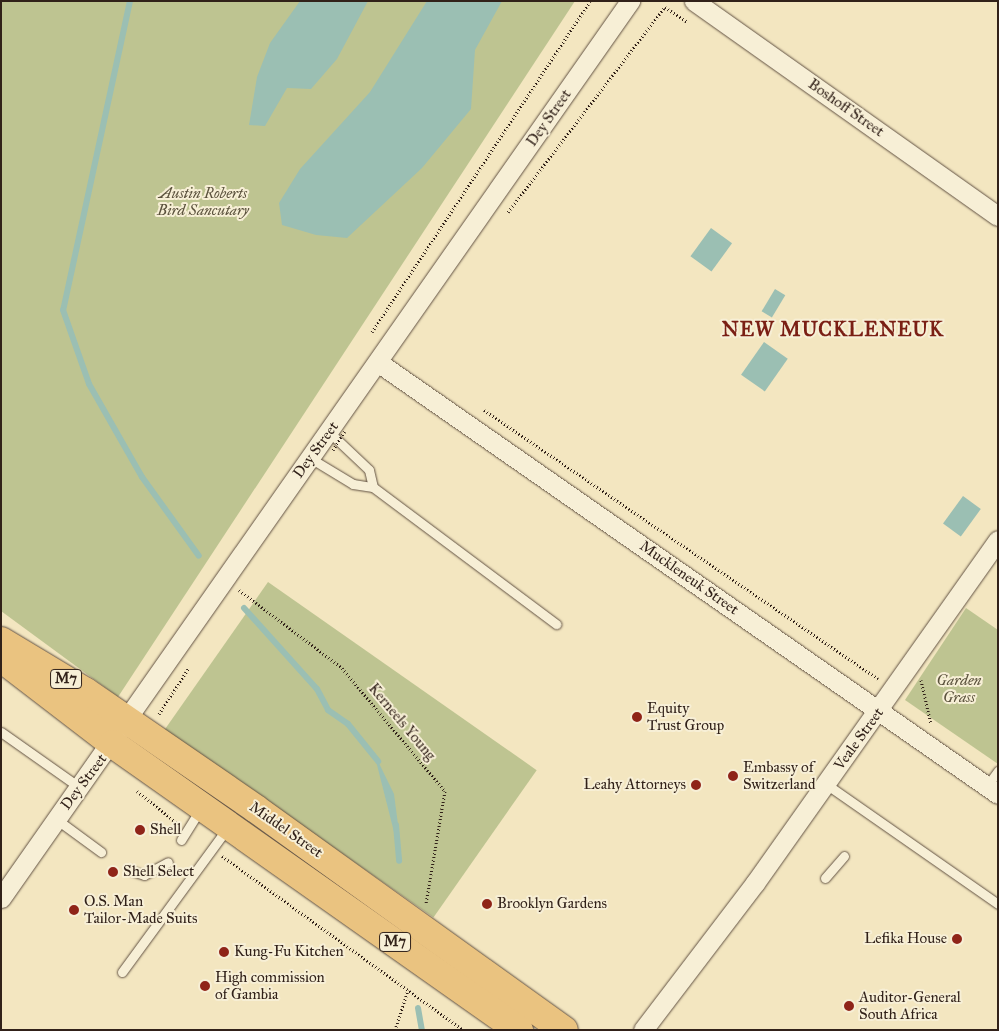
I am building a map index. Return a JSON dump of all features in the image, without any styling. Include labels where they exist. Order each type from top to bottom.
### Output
[{"type":"main road","name":"Middel Street","points":[[1,641],[128,722],[564,1030]]},
{"type":"main road","name":"Middel Street","points":[[1,658],[113,744],[519,1030]]},
{"type":"street","name":"Dey Street","points":[[1,898],[79,787],[113,744],[310,458],[337,431],[379,364],[630,1]]},
{"type":"street","name":"Boshoff Street","points":[[694,1],[998,216]]},
{"type":"street","name":"Muckleneuk Street","points":[[379,364],[880,709],[992,790]]},
{"type":"street","name":"Veale Street","points":[[643,1030],[826,784],[998,540]]},
{"type":"lane","points":[[337,431],[369,470],[373,487]]},
{"type":"lane","points":[[310,458],[353,484],[373,487],[556,624]]},
{"type":"lane","points":[[1,732],[79,787]]},
{"type":"lane","points":[[992,790],[998,771]]},
{"type":"lane","points":[[826,784],[998,904]]},
{"type":"lane","points":[[182,840],[202,806]]},
{"type":"lane","points":[[56,819],[102,852]]},
{"type":"lane","points":[[122,972],[229,825]]},
{"type":"lane","points":[[825,878],[844,856]]},
{"type":"lane","points":[[128,870],[144,875],[168,862]]},
{"type":"path","points":[[504,217],[665,7],[689,24]]},
{"type":"path","points":[[476,405],[880,680],[886,673]]},
{"type":"path","points":[[333,450],[337,431]]},
{"type":"path","name":"Kerneels Young","points":[[238,589],[342,668],[445,791],[425,909]]},
{"type":"path","points":[[920,672],[931,724]]},
{"type":"path","points":[[146,802],[188,831]]},
{"type":"path","points":[[212,848],[463,1030]]},
{"type":"path","points":[[395,1030],[408,990]]},
{"type":"green space","name":"Austin Roberts Bird Sancutary","points":[[1,1],[575,1],[118,697],[1,611]]},
{"type":"green space","points":[[268,582],[537,770],[433,918],[165,729]]},
{"type":"green space","name":"Garden Grass","points":[[966,608],[998,630],[998,764],[905,700]]},
{"type":"water","points":[[300,1],[368,1],[337,59],[311,89],[287,88],[265,126],[249,125],[257,77],[270,43]]},
{"type":"water","points":[[427,1],[502,1],[475,50],[471,109],[422,168],[347,238],[316,235],[282,225],[279,203],[300,169],[370,92]]},
{"type":"water","points":[[711,228],[732,243],[711,272],[690,256]]},
{"type":"water","points":[[775,289],[785,295],[772,317],[762,311]]},
{"type":"water","points":[[764,342],[788,359],[765,391],[741,375]]},
{"type":"water","points":[[963,496],[981,509],[961,536],[943,524]]},
{"type":"water","points":[[374,753],[394,794],[399,832],[394,832]]},
{"type":"waterway","points":[[130,1],[63,310],[89,384],[142,477],[199,556]]},
{"type":"waterway","points":[[244,608],[317,689],[328,710],[348,724],[378,761]]},
{"type":"waterway","points":[[396,825],[399,861]]},
{"type":"waterway","points":[[418,1008],[422,1030]]},
{"type":"place","name":"Equity Trust Group","points":[[637,717]]},
{"type":"place","name":"Embassy of Switzerland","points":[[733,776]]},
{"type":"place","name":"Leahy Attorneys","points":[[696,785]]},
{"type":"place","name":"Shell","points":[[140,830]]},
{"type":"place","name":"Shell Select","points":[[113,872]]},
{"type":"place","name":"Brooklyn Gardens","points":[[487,904]]},
{"type":"place","name":"O.S. Man Tailor-Made Suits","points":[[74,910]]},
{"type":"place","name":"Lefika House","points":[[957,939]]},
{"type":"place","name":"Kung-Fu Kitchen","points":[[224,952]]},
{"type":"place","name":"High commission of Gambia","points":[[205,986]]},
{"type":"place","name":"Auditor-General South Africa","points":[[849,1006]]},
{"type":"district","name":"NEW MUCKLENEUK","points":[[833,329]]}]
